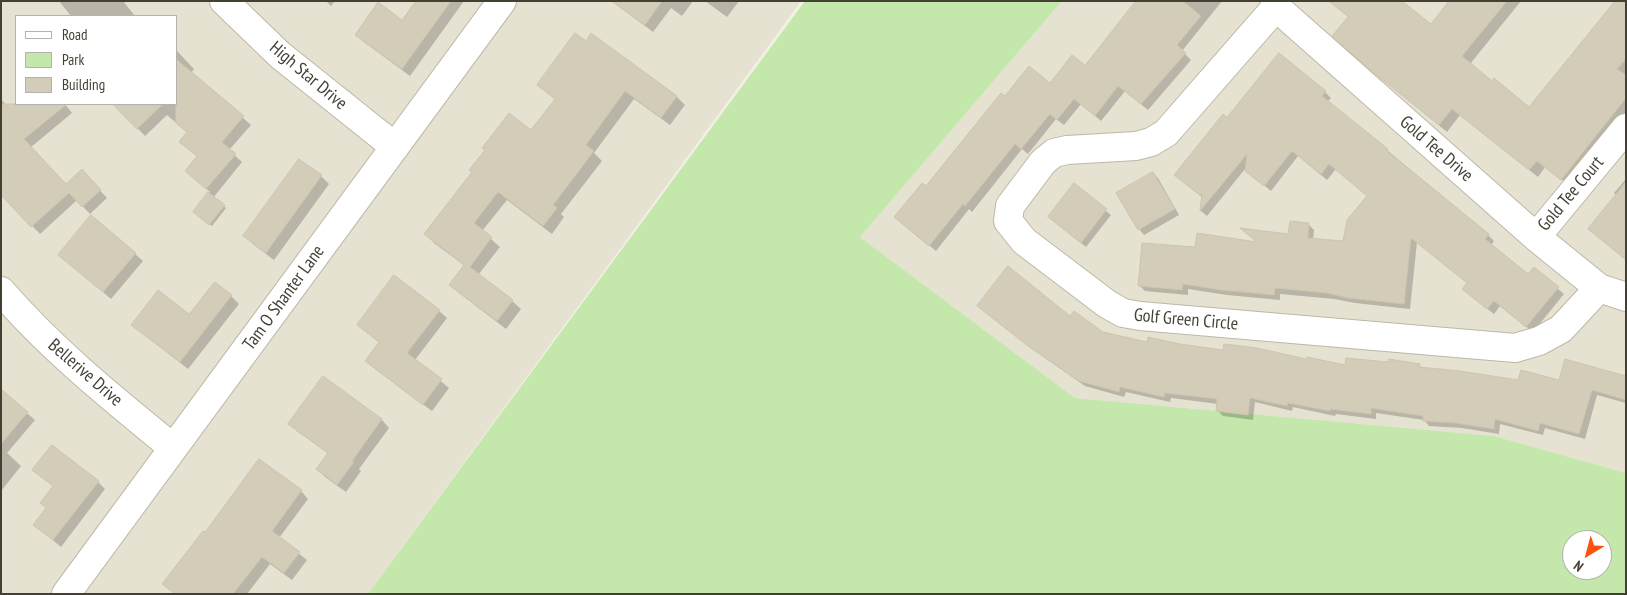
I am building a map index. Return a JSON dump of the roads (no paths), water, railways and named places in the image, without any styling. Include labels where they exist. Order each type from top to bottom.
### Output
[{"type":"street","name":"High Star Drive","points":[[224,1],[280,55],[395,147]]},
{"type":"street","name":"Tam O Shanter Lane","points":[[66,594],[502,1]]},
{"type":"street","name":"Gold Tee Drive","points":[[1276,4],[1536,237],[1599,288]]},
{"type":"street","name":"Golf Green Circle","points":[[1276,4],[1166,133],[1152,142],[1136,146],[1068,150],[1054,153],[1043,162],[1010,206],[1008,221],[1024,241],[1107,304],[1123,313],[1150,317],[1515,348],[1539,341],[1561,329],[1599,288]]},
{"type":"street","name":"Gold Tee Court","points":[[1536,237],[1626,128]]},
{"type":"street","points":[[1599,288],[1626,297]]},
{"type":"street","name":"Bellerive Drive","points":[[1,291],[25,319],[82,372],[173,448]]}]
